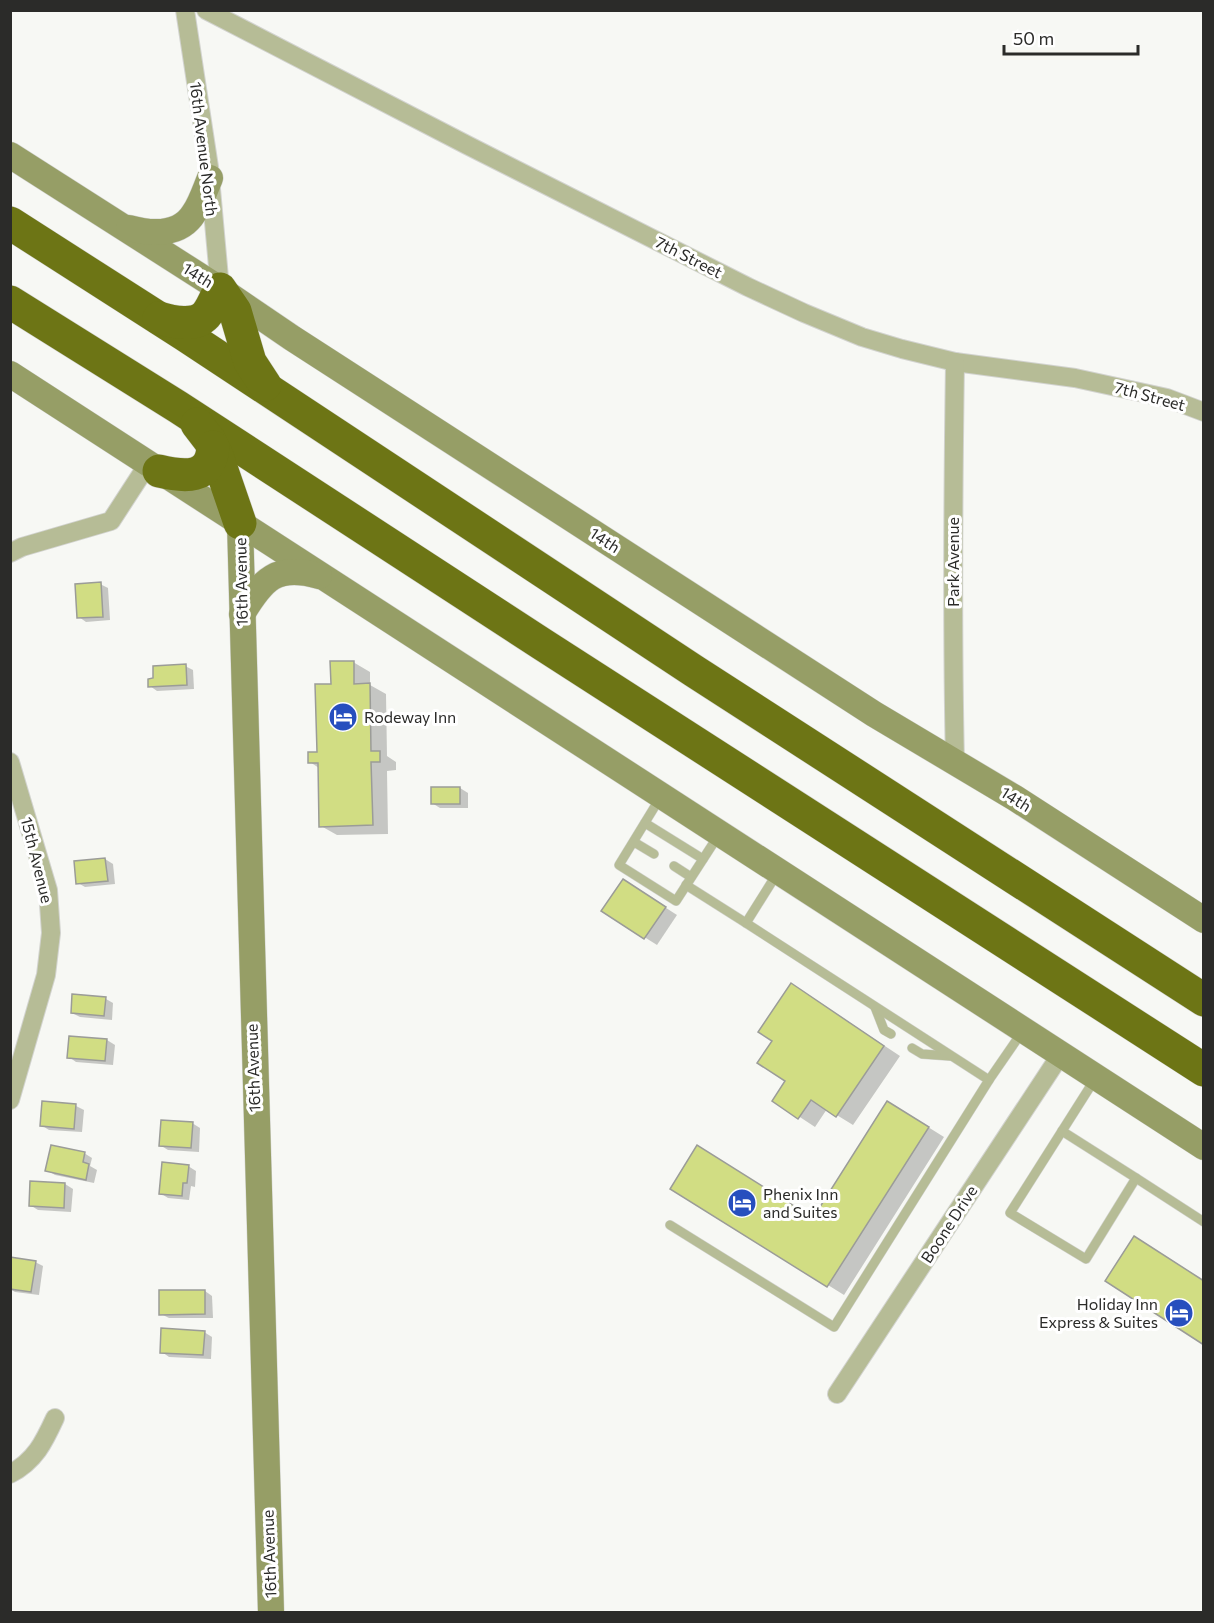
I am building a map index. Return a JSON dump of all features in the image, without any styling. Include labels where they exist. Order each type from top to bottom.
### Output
[{"type":"highway","points":[[10,223],[1203,1000]]},
{"type":"highway","points":[[159,318],[177,322],[200,319],[208,312],[220,289],[235,311],[253,367],[268,389]]},
{"type":"highway","points":[[10,302],[192,416],[1203,1070]]},
{"type":"highway","points":[[192,416],[213,447],[240,523]]},
{"type":"highway","points":[[154,468],[175,475],[192,475],[210,463],[213,447]]},
{"type":"highway","points":[[240,523],[258,484],[271,480],[300,487]]},
{"type":"street","name":"16th Avenue North","points":[[185,10],[210,178],[220,289]]},
{"type":"street","name":"7th Street","points":[[206,10],[467,145],[795,309],[862,337],[956,362],[1075,378],[1167,398],[1203,412]]},
{"type":"street","name":"14th","points":[[10,155],[874,714],[1015,798],[1203,920]]},
{"type":"street","points":[[122,226],[150,233],[177,228],[194,214],[210,178]]},
{"type":"street","name":"Park Avenue","points":[[955,763],[953,490],[956,362]]},
{"type":"street","points":[[10,374],[1203,1147]]},
{"type":"street","points":[[10,553],[22,547],[111,521],[154,468]]},
{"type":"street","name":"16th Avenue","points":[[240,523],[247,852],[271,1612]]},
{"type":"street","points":[[242,614],[259,587],[275,576],[294,571],[324,578]]},
{"type":"street","name":"15th Avenue","points":[[10,762],[48,890],[51,933],[46,975],[10,1100]]},
{"type":"street","name":"Boone Drive","points":[[837,1394],[1061,1054]]},
{"type":"street","points":[[10,1474],[35,1456],[55,1418]]},
{"type":"lane","points":[[662,796],[619,865],[676,901],[719,834]]},
{"type":"lane","points":[[645,823],[703,859]]},
{"type":"lane","points":[[634,842],[654,854]]},
{"type":"lane","points":[[674,866],[689,881],[746,923],[989,1080]]},
{"type":"lane","points":[[746,923],[778,872]]},
{"type":"lane","points":[[875,1007],[884,1030],[891,1034]]},
{"type":"lane","points":[[670,1225],[834,1327],[989,1080],[1023,1030]]},
{"type":"lane","points":[[912,1048],[921,1054],[951,1056]]},
{"type":"lane","points":[[1096,1077],[1010,1213],[1086,1259],[1136,1178]]},
{"type":"lane","points":[[1062,1131],[1203,1222]]},
{"type":"building","points":[[101,582],[103,617],[77,618],[75,584]]},
{"type":"building","name":"Rodeway Inn","points":[[330,661],[354,661],[354,684],[370,683],[371,751],[380,751],[380,762],[371,762],[373,825],[319,827],[318,763],[308,763],[308,752],[317,752],[315,684],[331,684]]},
{"type":"building","points":[[186,664],[187,685],[148,687],[148,679],[153,678],[153,666]]},
{"type":"building","points":[[431,787],[460,787],[460,804],[431,804]]},
{"type":"building","points":[[105,858],[108,881],[76,884],[74,861]]},
{"type":"building","points":[[623,879],[666,907],[644,939],[601,911]]},
{"type":"building","points":[[791,983],[884,1046],[836,1117],[811,1100],[798,1119],[772,1101],[785,1081],[757,1063],[772,1041],[758,1032]]},
{"type":"building","points":[[72,994],[106,997],[104,1016],[71,1013]]},
{"type":"building","points":[[69,1036],[107,1039],[105,1061],[67,1058]]},
{"type":"building","points":[[42,1101],[76,1104],[74,1129],[40,1126]]},
{"type":"building","name":"Phenix Inn and Suites","points":[[887,1101],[929,1127],[827,1287],[670,1189],[697,1145],[813,1218]]},
{"type":"building","points":[[161,1120],[193,1122],[191,1148],[159,1146]]},
{"type":"building","points":[[51,1145],[85,1152],[83,1162],[89,1164],[86,1180],[45,1171]]},
{"type":"building","points":[[162,1162],[189,1165],[187,1183],[183,1183],[182,1196],[159,1194]]},
{"type":"building","points":[[30,1181],[65,1183],[64,1208],[29,1206]]},
{"type":"building","name":"Holiday Inn Express & Suites","points":[[1134,1236],[1204,1281],[1204,1345],[1105,1281]]},
{"type":"building","points":[[10,1257],[36,1261],[31,1292],[10,1289]]},
{"type":"building","points":[[159,1290],[205,1290],[205,1314],[159,1315]]},
{"type":"building","points":[[161,1328],[205,1331],[203,1355],[160,1353]]},
{"type":"place","name":"Rodeway Inn","points":[[343,717]]},
{"type":"place","name":"Phenix Inn and Suites","points":[[742,1203]]},
{"type":"place","name":"Holiday Inn Express & Suites","points":[[1179,1313]]}]
